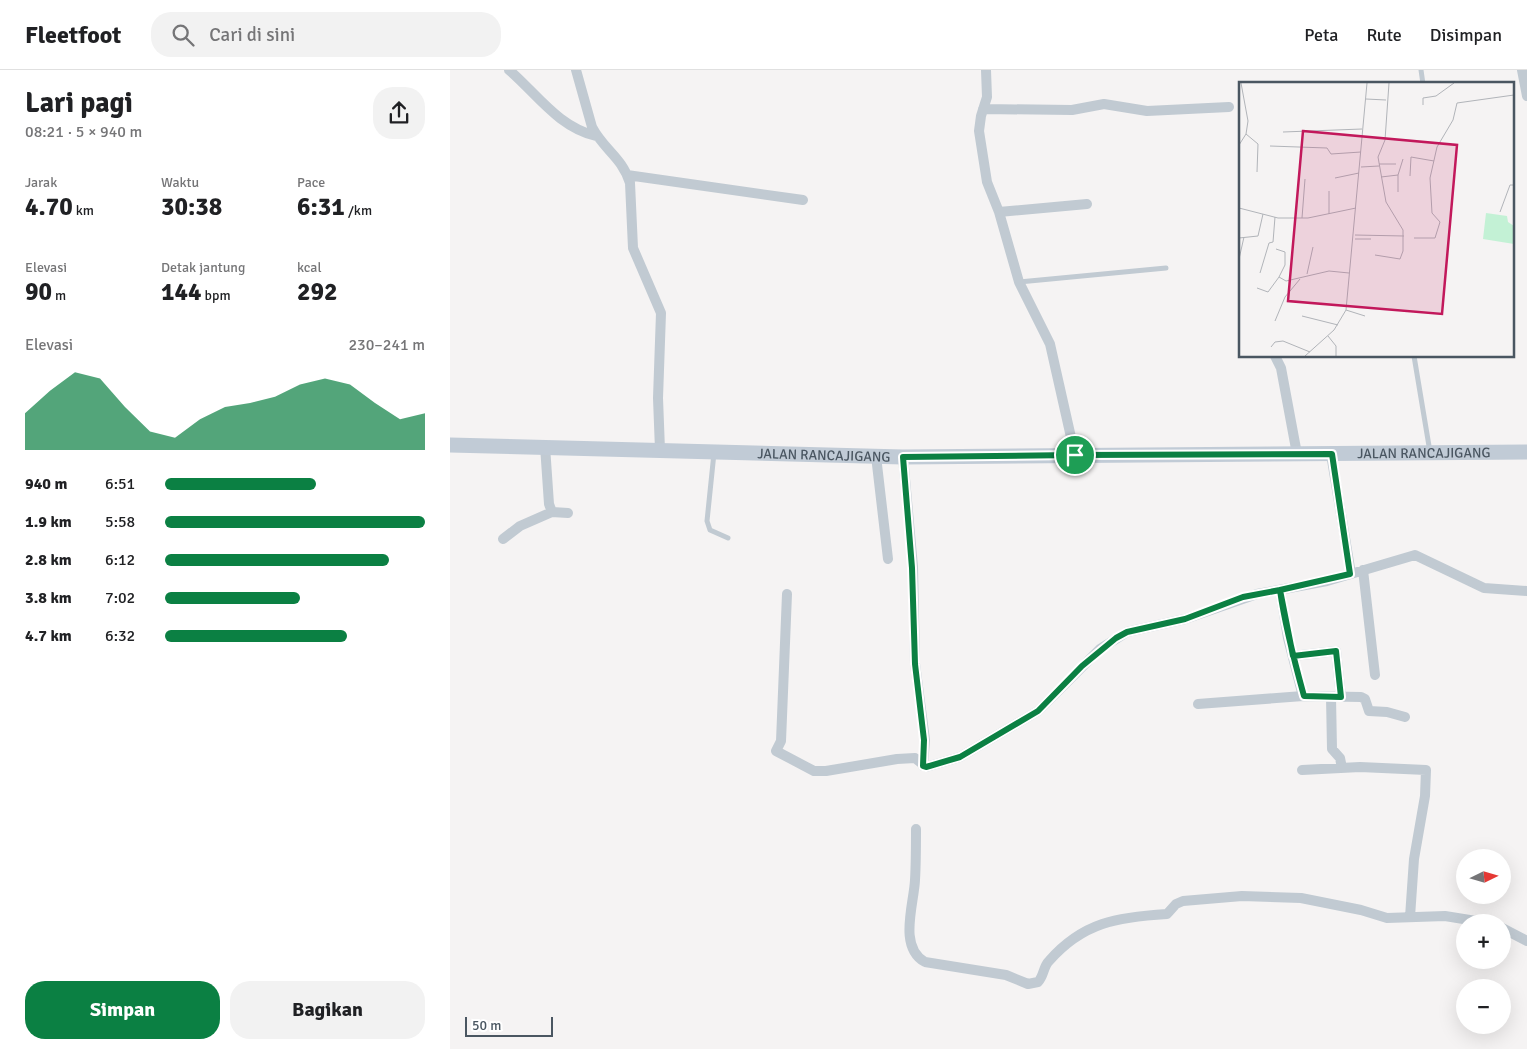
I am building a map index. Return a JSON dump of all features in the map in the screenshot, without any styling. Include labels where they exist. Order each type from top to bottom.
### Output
[{"type":"main road","name":"JALAN RANCAJIGANG","points":[[450,445],[545,446],[714,453],[903,457],[1527,452]]},
{"type":"street","points":[[509,70],[554,114],[575,128],[596,136]]},
{"type":"street","points":[[576,70],[586,112],[596,136],[624,165],[630,183],[633,248],[662,313],[658,398],[660,450]]},
{"type":"street","points":[[986,70],[987,97],[979,131],[987,182],[999,212],[1019,282],[1050,344],[1075,455]]},
{"type":"street","points":[[1522,70],[1527,96]]},
{"type":"street","points":[[983,109],[1072,110],[1104,104],[1147,111],[1229,107]]},
{"type":"street","points":[[627,175],[803,200]]},
{"type":"street","points":[[999,212],[1087,204]]},
{"type":"street","points":[[1277,358],[1281,368],[1297,454]]},
{"type":"street","points":[[545,446],[547,493],[552,512]]},
{"type":"street","points":[[1332,454],[1342,526],[1350,565]]},
{"type":"street","points":[[876,456],[888,559]]},
{"type":"street","points":[[903,457],[912,568],[915,664],[924,740],[923,766]]},
{"type":"street","points":[[503,539],[520,526],[552,512],[568,512]]},
{"type":"street","points":[[787,594],[779,744],[776,751],[814,771],[836,770],[896,759],[915,758],[926,767],[960,757],[1038,711],[1082,666],[1116,638],[1127,632],[1185,619],[1243,597],[1280,590],[1350,565],[1363,570],[1415,555],[1484,588],[1499,591],[1527,591]]},
{"type":"street","points":[[1363,570],[1375,674]]},
{"type":"street","points":[[1280,590],[1293,656],[1304,696]]},
{"type":"street","points":[[1293,656],[1336,651],[1336,697],[1332,749],[1340,758],[1342,768]]},
{"type":"street","points":[[1198,704],[1304,696],[1361,697],[1370,711],[1387,712],[1405,717]]},
{"type":"street","points":[[1302,770],[1342,768],[1426,770],[1414,859],[1410,917]]},
{"type":"street","points":[[916,829],[914,894],[909,928],[916,955],[925,962],[997,973],[1028,984],[1038,982],[1048,962],[1084,930],[1140,915],[1167,914],[1176,904],[1183,901],[1242,896],[1301,898],[1361,910],[1387,918],[1456,916]]},
{"type":"street","points":[[1511,933],[1527,941]]},
{"type":"lane","points":[[1019,282],[1166,268]]},
{"type":"lane","points":[[1414,358],[1431,453]]},
{"type":"lane","points":[[714,453],[707,521],[710,530],[728,538]]},
{"type":"route","points":[[1075,455],[903,457],[908,500],[915,612],[913,631],[915,664],[924,740],[925,757],[923,766],[945,763],[960,757],[1038,711],[1100,650],[1127,632],[1202,614],[1243,597],[1280,590],[1288,638],[1304,696],[1341,697],[1336,651],[1293,656],[1280,590],[1350,574],[1349,557],[1342,526],[1332,454],[1075,455]]}]
